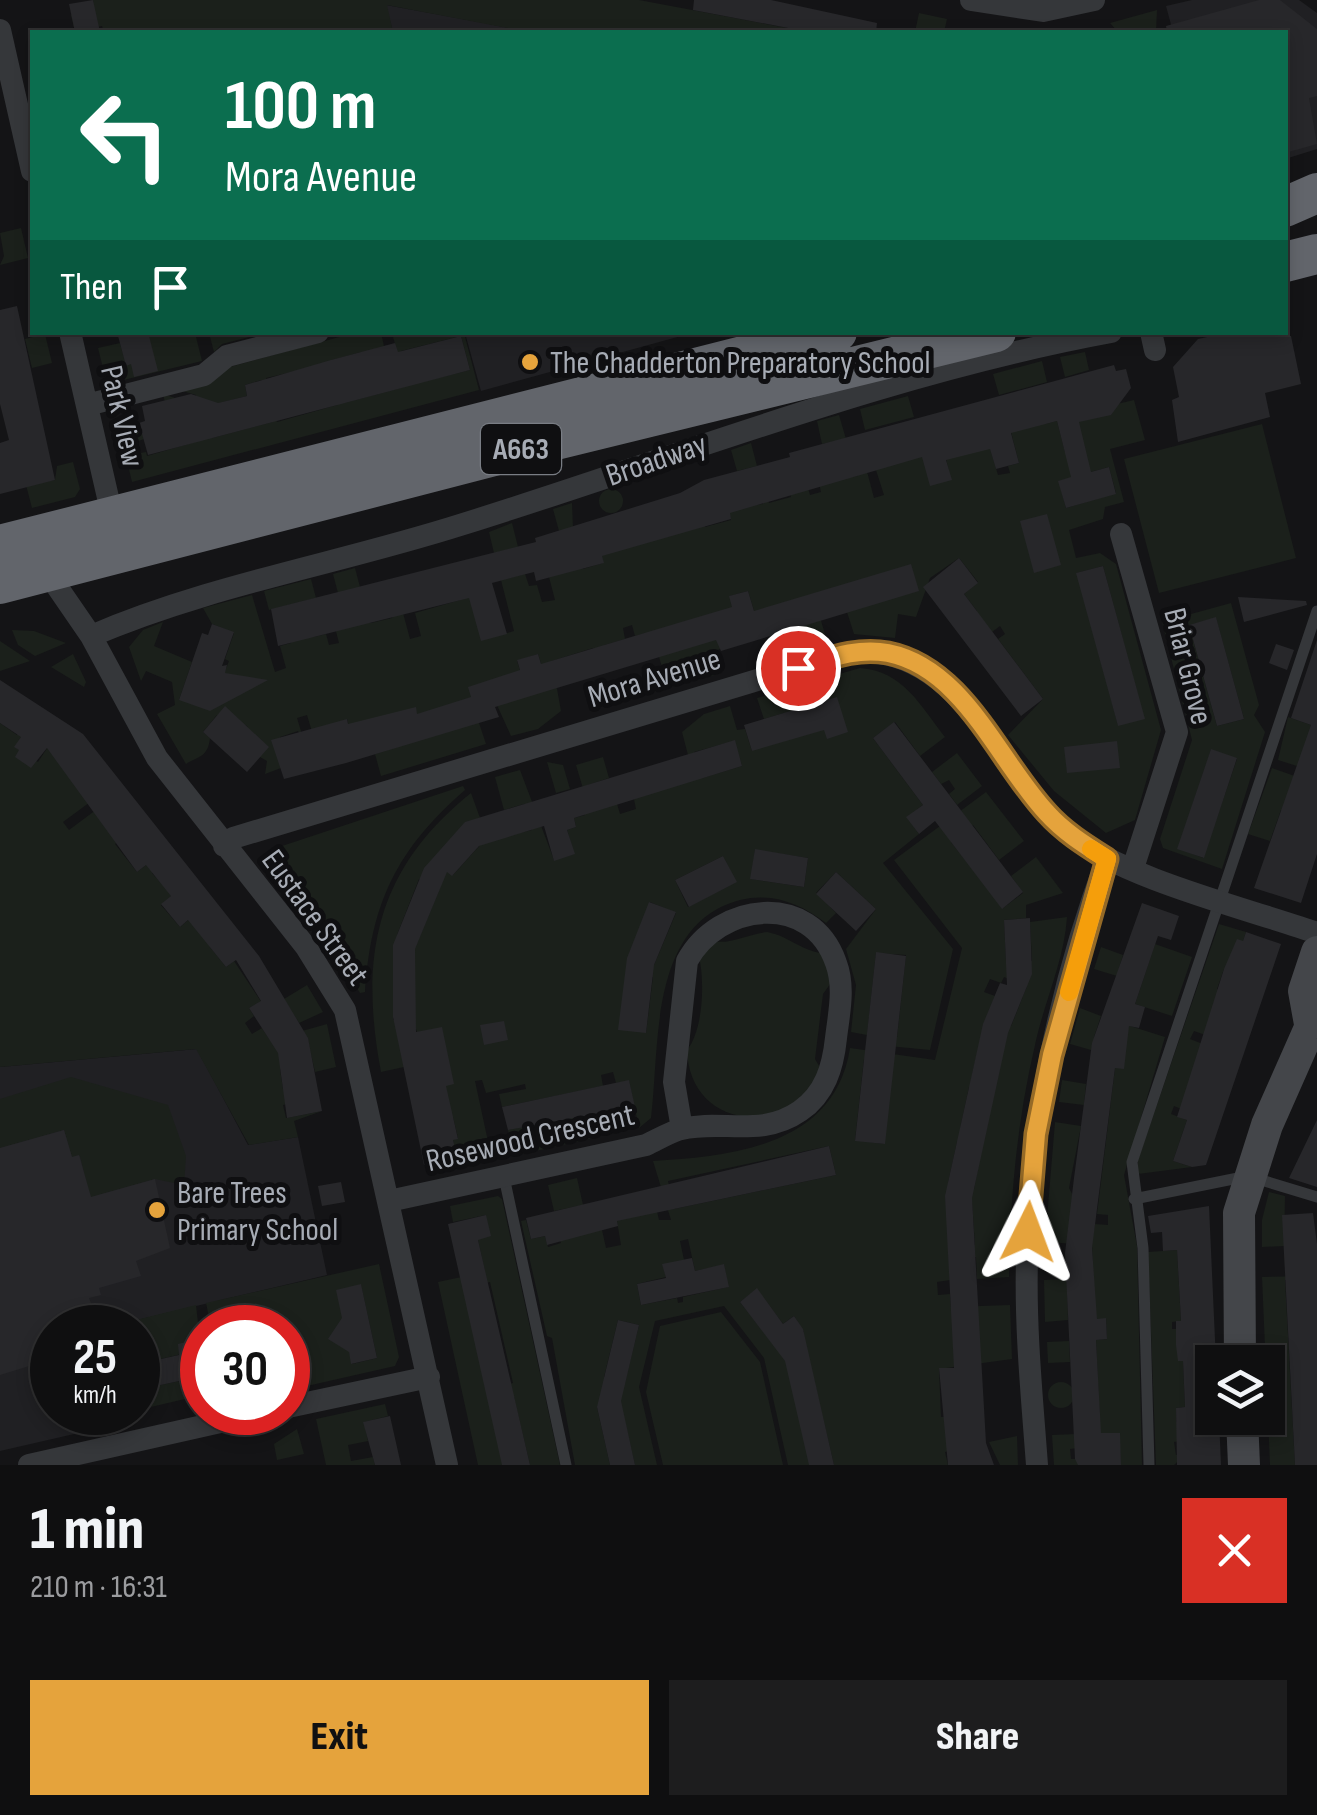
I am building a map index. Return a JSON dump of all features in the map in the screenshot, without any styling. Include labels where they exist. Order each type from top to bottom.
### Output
[{"type":"highway","points":[[1288,206],[1317,193]]},
{"type":"highway","points":[[1288,217],[1317,210]]},
{"type":"highway","points":[[1288,261],[1317,254]]},
{"type":"highway","points":[[1288,270],[1317,266]]},
{"type":"highway","name":"A663","points":[[0,545],[732,346],[814,335]]},
{"type":"highway","name":"Broadway","points":[[0,584],[984,335]]},
{"type":"street","points":[[971,0],[1043,10],[1094,0]]},
{"type":"street","points":[[0,30],[30,162]]},
{"type":"street","name":"Park View","points":[[71,335],[112,515]]},
{"type":"street","points":[[87,405],[204,375],[227,356],[307,335]]},
{"type":"street","name":"Broadway","points":[[91,636],[142,615],[291,569],[458,526],[796,412],[1099,335]]},
{"type":"street","name":"Briar Grove","points":[[1121,534],[1178,732],[1133,868]]},
{"type":"street","name":"Eustace Street","points":[[47,572],[91,636],[156,758],[298,937],[338,997],[350,1028],[446,1465]]},
{"type":"street","name":"Mora Avenue","points":[[224,846],[234,838],[857,652],[896,656],[945,684],[1046,812],[1071,836],[1107,859],[1317,933]]},
{"type":"street","points":[[1036,1465],[1026,1262],[1032,1174],[1052,1055],[1107,859]]},
{"type":"street","name":"Rosewood Crescent","points":[[389,1201],[646,1145],[682,1129],[765,1126],[797,1113],[822,1088],[832,1068],[842,985],[836,960],[811,928],[778,912],[757,911],[718,924],[693,950],[687,961],[674,1082],[682,1129]]},
{"type":"street","points":[[1239,1345],[1236,1249],[1239,1212],[1248,1176],[1313,1018],[1304,991],[1317,952]]},
{"type":"street","points":[[310,1403],[429,1376]]},
{"type":"street","points":[[29,1465],[180,1431]]},
{"type":"street","points":[[1243,1435],[1244,1465]]},
{"type":"lane","points":[[1148,1465],[1143,1248],[1132,1162],[1317,611]]},
{"type":"lane","points":[[1134,1199],[1248,1176],[1317,1197]]},
{"type":"lane","points":[[504,1177],[566,1465]]},
{"type":"shaded area","points":[[93,0],[639,0],[798,30],[518,30],[387,5],[393,30],[103,30],[102,26],[75,30],[71,15],[94,9]]},
{"type":"shaded area","points":[[1192,0],[1299,0],[1317,13],[1317,149],[1288,158],[1288,30],[1172,30],[1166,6]]},
{"type":"shaded area","points":[[386,5],[518,30],[392,30]]},
{"type":"shaded area","points":[[1157,10],[1156,30],[1116,30],[1110,23]]},
{"type":"shaded area","points":[[919,13],[947,19],[944,30],[915,30]]},
{"type":"shaded area","points":[[21,228],[28,258],[0,265],[4,256],[0,233]]},
{"type":"shaded area","points":[[45,335],[52,363],[32,368],[25,339]]},
{"type":"shaded area","points":[[148,335],[196,335],[202,361],[107,384],[98,348],[120,343],[126,365],[154,358]]},
{"type":"shaded area","points":[[210,335],[257,335],[222,344],[214,352]]},
{"type":"shaded area","points":[[347,335],[381,335],[384,346],[395,344],[393,335],[465,335],[479,390],[132,482],[119,428],[139,423],[144,439],[133,443],[136,454],[146,452],[147,456],[205,439],[168,415],[163,394],[193,404],[196,395],[179,390],[226,368]],"holes":[[[461,336],[470,370],[409,385],[401,351]],[[362,352],[404,387],[344,403],[332,360]],[[326,364],[337,405],[277,422],[266,378]],[[262,380],[272,422],[212,438],[204,407],[247,396],[245,385]]]},
{"type":"shaded area","name":"The Chadderton Preparatory School","points":[[466,335],[685,335],[481,391]]},
{"type":"shaded area","points":[[1085,352],[1089,370],[1065,377],[1060,357]]},
{"type":"shaded area","points":[[1042,361],[1047,382],[999,395],[993,374]]},
{"type":"shaded area","points":[[908,396],[914,417],[865,430],[860,409]]},
{"type":"shaded area","points":[[1134,400],[1145,440],[1110,449],[1124,502],[1105,507],[1103,519],[1069,530],[1076,558],[1100,553],[1116,564],[1161,730],[1135,820],[1106,833],[1054,791],[1008,735],[1043,699],[998,639],[1005,634],[1000,626],[992,632],[957,627],[977,611],[964,594],[978,582],[959,558],[930,578],[916,617],[898,614],[895,638],[854,634],[847,612],[819,614],[827,641],[775,656],[769,635],[762,637],[748,591],[730,596],[735,618],[720,649],[714,651],[721,673],[697,680],[665,677],[657,650],[646,633],[635,636],[632,625],[623,628],[625,639],[605,645],[599,669],[593,648],[552,661],[561,711],[538,729],[511,736],[491,692],[479,723],[486,744],[381,776],[375,754],[394,748],[351,734],[347,719],[316,745],[307,715],[297,718],[306,748],[298,731],[280,737],[281,768],[265,774],[267,761],[260,757],[247,726],[217,715],[203,732],[210,738],[207,749],[186,764],[157,714],[175,705],[172,682],[146,671],[141,681],[129,647],[143,630],[163,622],[154,646],[192,662],[179,700],[224,674],[229,661],[225,659],[234,633],[212,624],[203,608],[252,595],[275,672],[286,668],[280,646],[291,643],[290,635],[312,630],[314,637],[326,634],[329,645],[339,643],[332,616],[371,623],[392,618],[399,598],[410,639],[421,636],[415,613],[460,600],[468,592],[482,640],[514,631],[501,580],[525,574],[529,586],[537,585],[542,602],[555,600],[549,577],[581,565],[583,569],[603,563],[601,555],[701,514],[705,527],[731,520],[728,507],[763,504],[766,494],[769,503],[791,497],[788,482],[804,475],[810,495],[821,492],[818,479],[858,476],[855,462],[864,460],[874,498],[884,495],[876,470],[922,446],[951,480],[946,459],[990,448],[998,475],[1010,473],[1008,466],[1019,463],[1011,432],[1043,419],[1045,424],[1057,421],[1065,452],[1077,414],[1111,415],[1113,405]],"holes":[[[1109,467],[1116,493],[1066,508],[1059,481]],[[1103,566],[1144,718],[1118,725],[1077,573]],[[538,654],[549,690],[520,670],[517,661]]]},
{"type":"shaded area","points":[[839,415],[846,439],[822,444],[817,421]]},
{"type":"shaded area","points":[[1262,424],[1296,558],[1159,593],[1124,459]]},
{"type":"shaded area","points":[[751,443],[757,466],[737,471],[731,450]]},
{"type":"shaded area","points":[[73,462],[80,489],[75,497],[32,508],[26,485],[55,480],[57,466]]},
{"type":"shaded area","points":[[611,489],[620,492],[620,510],[611,513],[602,510],[599,501],[602,492]]},
{"type":"shaded area","points":[[572,503],[573,528],[559,531],[553,509]]},
{"type":"shaded area","points":[[512,523],[518,547],[494,553],[489,532]]},
{"type":"shaded area","points":[[355,568],[360,587],[338,593],[333,574]]},
{"type":"shaded area","points":[[311,579],[316,598],[269,610],[264,591]]},
{"type":"shaded area","points":[[1231,603],[1259,705],[1254,715],[1265,732],[1222,869],[1163,848],[1160,839],[1192,740],[1162,622]],"holes":[[[1216,618],[1244,719],[1217,726],[1189,625]],[[1211,750],[1237,759],[1203,858],[1178,848]]]},
{"type":"shaded area","points":[[12,630],[34,631],[66,643],[35,656],[18,645]]},
{"type":"shaded area","points":[[0,641],[30,661],[0,671]]},
{"type":"shaded area","points":[[73,654],[86,682],[84,687],[51,667]]},
{"type":"shaded area","points":[[860,668],[875,671],[909,692],[945,737],[920,756],[895,722],[873,738],[923,805],[907,817],[919,834],[883,863],[953,949],[930,1050],[868,1044],[897,1037],[906,955],[876,953],[867,1035],[851,1032],[856,985],[846,949],[876,909],[836,872],[816,893],[836,913],[826,923],[786,901],[752,898],[710,913],[689,934],[674,960],[665,990],[651,1118],[639,1128],[629,1081],[616,1083],[613,1072],[601,1075],[603,1086],[502,1107],[499,1094],[526,1089],[525,1084],[486,1093],[482,1080],[475,1081],[492,1160],[446,1170],[444,1159],[456,1156],[453,1140],[458,1138],[453,1117],[446,1118],[415,1026],[404,1067],[381,1072],[375,1030],[372,990],[382,918],[395,884],[414,852],[471,793],[488,840],[532,830],[524,804],[504,810],[495,777],[520,770],[554,860],[574,854],[567,830],[576,827],[574,818],[585,815],[583,807],[588,805],[576,765],[603,757],[609,778],[588,785],[617,804],[620,814],[636,809],[634,799],[688,755],[682,732],[704,714],[730,706],[737,730],[745,729],[752,751],[784,713],[764,719],[757,698]],"holes":[[[734,741],[742,766],[702,778],[694,752]],[[481,844],[453,875],[433,858]],[[755,850],[808,858],[804,887],[751,879]],[[723,856],[736,882],[688,907],[675,880]],[[419,879],[440,888],[417,943],[397,935]],[[650,902],[676,913],[654,965],[629,954]],[[415,961],[415,1020],[393,1020],[393,962]],[[625,973],[653,977],[646,1033]]]},
{"type":"shaded area","points":[[1288,717],[1317,727],[1300,767],[1278,760]]},
{"type":"shaded area","points":[[0,723],[17,735],[24,725],[28,727],[15,747],[38,762],[63,724],[101,794],[63,822],[69,830],[120,792],[120,839],[115,844],[137,872],[170,846],[172,857],[152,873],[161,883],[168,878],[178,890],[161,905],[180,927],[198,912],[210,947],[226,967],[234,961],[262,1003],[249,1008],[254,1016],[245,1023],[252,1034],[262,1028],[270,1040],[327,1024],[336,1067],[315,1072],[308,1041],[290,1066],[280,1069],[283,1089],[297,1102],[283,1105],[286,1118],[322,1111],[294,1121],[298,1137],[249,1145],[196,1049],[0,1067]]},
{"type":"shaded area","points":[[957,753],[982,786],[957,805],[949,794],[955,789],[949,780],[941,784],[932,772]]},
{"type":"shaded area","points":[[547,762],[563,765],[570,789],[556,793]]},
{"type":"shaded area","points":[[1272,768],[1306,780],[1295,814],[1281,810],[1270,841],[1248,834]]},
{"type":"shaded area","points":[[463,786],[465,790],[405,856],[392,880],[374,931],[365,992],[360,993],[273,866],[279,847]]},
{"type":"shaded area","points":[[986,792],[1024,841],[999,860],[973,825],[951,842],[1003,908],[1023,893],[1011,876],[1036,857],[1063,893],[1026,905],[1026,918],[1004,920],[1006,962],[1032,961],[1030,922],[1067,917],[1023,1102],[1013,1189],[1009,1277],[977,1279],[976,1257],[949,1258],[950,1280],[937,1282],[938,1295],[950,1294],[951,1307],[1010,1305],[1012,1359],[939,1369],[941,1417],[959,1417],[963,1448],[945,1452],[948,1465],[834,1465],[809,1359],[809,1465],[788,1465],[764,1358],[724,1306],[655,1321],[639,1387],[657,1465],[635,1465],[620,1401],[597,1407],[610,1465],[575,1465],[552,1338],[547,1336],[521,1221],[526,1220],[531,1239],[545,1236],[548,1247],[561,1243],[559,1233],[602,1230],[606,1248],[621,1245],[617,1221],[652,1190],[659,1220],[671,1220],[653,1161],[747,1149],[803,1125],[824,1106],[841,1080],[850,1048],[935,1060],[962,948],[894,860]],"holes":[[[1004,977],[1027,986],[1011,1026],[987,1016],[995,996],[984,992],[990,979],[1001,983]],[[982,1032],[997,1080],[972,1075]],[[864,1059],[865,1059],[884,1144],[855,1140]],[[969,1087],[994,1093],[960,1129]],[[957,1142],[982,1147],[974,1189],[948,1183]],[[829,1146],[836,1175],[674,1209],[668,1181]],[[972,1202],[975,1245],[949,1246],[947,1204]],[[688,1239],[695,1271],[724,1265],[728,1287],[683,1297],[683,1302],[678,1303],[677,1298],[641,1305],[637,1284],[666,1277],[663,1265],[684,1260],[680,1241]],[[757,1289],[783,1324],[794,1316],[804,1332],[776,1348],[740,1302]],[[618,1320],[639,1325],[625,1382],[604,1377]]]},
{"type":"shaded area","points":[[1219,924],[1246,932],[1233,972],[1224,969],[1217,989],[1225,993],[1211,1037],[1194,1031],[1190,1039],[1208,1046],[1189,1112],[1174,1106],[1171,1114],[1187,1120],[1173,1161],[1192,1167],[1138,1174],[1138,1160]]},
{"type":"shaded area","points":[[767,932],[823,953],[833,980],[823,994],[815,1059],[822,1071],[819,1078],[784,1112],[748,1117],[721,1109],[700,1092],[693,1080],[687,1050],[701,1006],[699,957],[712,941],[726,942]]},
{"type":"shaded area","points":[[1155,944],[1192,957],[1172,1016],[1135,1004]]},
{"type":"shaded area","points":[[1101,947],[1123,955],[1117,976],[1094,969]]},
{"type":"shaded area","points":[[307,985],[323,1012],[299,1023],[284,999]]},
{"type":"shaded area","points":[[1080,1008],[1101,1016],[1094,1037],[1127,1025],[1165,1037],[1124,1175],[1137,1246],[1142,1465],[1121,1465],[1119,1433],[1096,1434],[1100,1424],[1096,1340],[1107,1339],[1106,1319],[1095,1319],[1092,1245],[1045,1242],[1055,1122],[1081,1126],[1069,1188],[1093,1235],[1095,1224],[1108,1225],[1108,1215],[1097,1214],[1115,1068],[1105,1054],[1070,1044]]},
{"type":"shaded area","name":"Bare Trees Primary School","points":[[197,1049],[248,1145],[298,1137],[327,1275],[201,1305],[180,1305],[180,1310],[160,1315],[160,1305],[30,1305],[30,1435],[70,1435],[0,1451],[0,1067]]},
{"type":"shaded area","points":[[71,1077],[168,1105],[186,1156],[184,1185],[155,1179],[84,1199],[77,1175],[84,1173],[80,1156],[72,1157],[64,1130],[0,1148],[0,1099]]},
{"type":"shaded area","points":[[1062,1080],[1086,1084],[1084,1105],[1059,1102]]},
{"type":"shaded area","points":[[592,1111],[598,1137],[513,1156],[508,1130]]},
{"type":"shaded area","points":[[577,1178],[583,1205],[554,1211],[548,1185]]},
{"type":"shaded area","points":[[1269,1192],[1285,1196],[1284,1246],[1262,1247],[1262,1220]]},
{"type":"shaded area","points":[[498,1196],[502,1199],[560,1465],[530,1465],[514,1397],[502,1465],[478,1465],[438,1282],[485,1272],[478,1240],[486,1215],[453,1222],[450,1206]],"holes":[[[490,1282],[513,1383],[488,1389],[465,1287]]]},
{"type":"shaded area","points":[[1177,1250],[1181,1321],[1172,1322],[1172,1329],[1181,1329],[1178,1361],[1183,1361],[1185,1407],[1176,1408],[1176,1421],[1186,1440],[1174,1442],[1176,1455],[1186,1454],[1174,1465],[1156,1465],[1148,1252]]},
{"type":"shaded area","points":[[379,1264],[399,1357],[395,1366],[310,1385],[310,1305],[206,1305]],"holes":[[[361,1285],[377,1358],[352,1364],[347,1342],[332,1341],[331,1335],[344,1328]]]},
{"type":"shaded area","points":[[1317,1276],[1285,1280],[1295,1465],[1270,1465],[1269,1435],[1285,1435],[1285,1345],[1265,1345],[1262,1277]]},
{"type":"shaded area","points":[[1067,1279],[1068,1320],[1045,1322],[1044,1280]]},
{"type":"shaded area","points":[[180,1309],[180,1355],[160,1359],[160,1314]]},
{"type":"shaded area","points":[[721,1312],[760,1362],[783,1465],[663,1465],[646,1392],[660,1326]]},
{"type":"shaded area","points":[[1069,1341],[1070,1362],[1048,1363],[1047,1342]]},
{"type":"shaded area","points":[[180,1381],[180,1400],[160,1405],[160,1385]]},
{"type":"shaded area","points":[[1061,1382],[1070,1386],[1074,1395],[1070,1404],[1061,1408],[1052,1404],[1048,1395],[1052,1386]]},
{"type":"shaded area","points":[[385,1404],[388,1416],[364,1422],[368,1441],[348,1445],[351,1461],[373,1457],[375,1465],[326,1465],[316,1419]]},
{"type":"shaded area","points":[[1077,1434],[1077,1448],[1070,1449],[1071,1459],[1078,1459],[1079,1465],[1054,1465],[1052,1435]]},
{"type":"shaded area","points":[[288,1435],[299,1435],[304,1454],[277,1460],[274,1444]]},
{"type":"shaded area","points":[[1017,1436],[1018,1465],[1000,1465],[989,1442]]},
{"type":"building","points":[[93,0],[100,30],[75,30],[69,4]]},
{"type":"building","points":[[694,0],[771,0],[877,23],[876,30],[798,30],[693,10]]},
{"type":"building","points":[[1259,0],[1280,0],[1317,29],[1317,96],[1309,98],[1317,144],[1288,152],[1288,30],[1167,30],[1166,26]]},
{"type":"building","points":[[17,306],[55,480],[0,494],[0,443],[9,440],[0,404],[0,310]]},
{"type":"building","points":[[118,335],[149,335],[158,371],[134,377],[131,364],[126,366]]},
{"type":"building","points":[[1216,335],[1291,336],[1301,384],[1265,393],[1270,417],[1178,442],[1172,400],[1179,397],[1173,367],[1198,339]]},
{"type":"building","points":[[461,336],[470,370],[148,455],[139,423],[145,421],[142,406],[191,394],[218,403],[247,396],[245,385],[331,360],[395,343],[398,352]]},
{"type":"building","points":[[1114,365],[1116,371],[1126,369],[1131,388],[1111,415],[1079,422],[1091,472],[1109,467],[1116,494],[1066,508],[1058,481],[1071,477],[1057,421],[1011,433],[1019,463],[996,469],[990,449],[946,460],[952,480],[930,486],[922,457],[730,513],[731,519],[602,556],[604,563],[536,581],[534,572],[492,583],[507,634],[481,641],[469,598],[278,646],[271,609],[536,542],[535,538],[680,493],[704,480],[790,457],[789,453]]},
{"type":"building","points":[[1047,514],[1061,565],[1034,573],[1020,521]]},
{"type":"building","points":[[959,558],[978,583],[964,594],[1043,699],[1021,716],[923,587]]},
{"type":"building","points":[[911,564],[919,591],[721,651],[716,640],[495,707],[499,717],[346,763],[284,779],[271,740],[347,719],[348,724],[416,707],[417,714],[471,697],[468,687],[520,670],[517,660],[538,654],[541,664],[732,607],[729,596],[748,591],[754,611]]},
{"type":"building","points":[[1103,566],[1145,719],[1118,726],[1076,573]]},
{"type":"building","points":[[1238,597],[1306,601],[1307,605],[1244,622]]},
{"type":"building","points":[[1216,617],[1244,719],[1217,726],[1189,625]]},
{"type":"building","points":[[212,624],[234,632],[222,666],[227,665],[225,673],[268,680],[210,711],[179,700],[202,633],[208,635]]},
{"type":"building","points":[[1317,640],[1317,854],[1301,903],[1254,888],[1311,725],[1291,718]]},
{"type":"building","points":[[1276,644],[1294,650],[1287,670],[1269,663]]},
{"type":"building","points":[[0,680],[83,734],[259,956],[308,1038],[322,1111],[287,1118],[278,1053],[249,1008],[261,1001],[236,960],[226,967],[188,920],[180,927],[161,904],[171,896],[146,865],[137,872],[47,748],[31,768],[15,757],[19,750],[14,747],[21,737],[0,723]]},
{"type":"building","points":[[837,697],[848,732],[827,739],[824,730],[752,751],[744,725]]},
{"type":"building","points":[[225,706],[269,747],[247,772],[203,732]]},
{"type":"building","points":[[894,722],[1023,892],[1002,909],[935,821],[919,834],[906,817],[923,805],[873,738]]},
{"type":"building","points":[[735,740],[742,766],[574,818],[576,827],[567,830],[575,854],[554,861],[544,826],[479,846],[452,876],[447,872],[415,949],[416,1032],[442,1027],[454,1084],[446,1086],[458,1139],[453,1140],[457,1156],[424,1165],[393,1017],[393,945],[424,868],[465,822]]},
{"type":"building","points":[[1117,741],[1120,768],[1067,773],[1064,747]]},
{"type":"building","points":[[1211,749],[1237,758],[1204,858],[1177,849]]},
{"type":"building","points":[[755,849],[808,858],[804,887],[750,879]]},
{"type":"building","points":[[723,856],[737,882],[689,907],[675,880]]},
{"type":"building","points":[[836,872],[876,909],[856,931],[816,894]]},
{"type":"building","points":[[649,902],[676,912],[654,965],[646,1033],[618,1030],[627,958]]},
{"type":"building","points":[[1142,903],[1179,916],[1171,940],[1158,936],[1135,1004],[1145,1007],[1139,1028],[1129,1026],[1124,1069],[1115,1068],[1092,1248],[1097,1319],[1106,1318],[1107,1339],[1096,1340],[1101,1433],[1120,1433],[1121,1465],[1078,1465],[1065,1253],[1092,1043]]},
{"type":"building","points":[[1030,918],[1032,974],[1008,1033],[972,1198],[986,1443],[994,1465],[948,1465],[939,1368],[954,1368],[945,1196],[983,1024],[1000,983],[1007,985],[1004,920]]},
{"type":"building","points":[[1246,932],[1281,944],[1206,1165],[1192,1167],[1173,1161],[1187,1120],[1177,1117],[1224,969],[1237,939],[1243,941]]},
{"type":"building","points":[[876,952],[906,956],[885,1144],[855,1141]]},
{"type":"building","points":[[504,1021],[508,1040],[484,1045],[480,1025]]},
{"type":"building","points":[[629,1080],[635,1107],[508,1130],[502,1107]]},
{"type":"building","points":[[1317,1120],[1317,1187],[1289,1178]]},
{"type":"building","points":[[64,1130],[72,1157],[79,1155],[91,1197],[155,1179],[170,1248],[136,1261],[141,1276],[99,1288],[101,1295],[89,1298],[92,1305],[30,1305],[30,1366],[0,1375],[0,1148]]},
{"type":"building","points":[[829,1146],[836,1175],[617,1221],[618,1226],[547,1245],[545,1236],[531,1239],[526,1218]]},
{"type":"building","points":[[341,1182],[345,1202],[322,1206],[318,1186]]},
{"type":"building","points":[[1209,1206],[1215,1345],[1195,1345],[1195,1435],[1220,1435],[1221,1465],[1177,1465],[1176,1408],[1185,1407],[1183,1361],[1178,1361],[1176,1345],[1176,1321],[1181,1321],[1177,1250],[1163,1251],[1162,1232],[1151,1233],[1148,1216]]},
{"type":"building","points":[[1313,1213],[1317,1244],[1317,1465],[1295,1465],[1282,1215]]},
{"type":"building","points":[[486,1215],[491,1236],[478,1240],[530,1465],[502,1465],[448,1224]]},
{"type":"building","points":[[692,1258],[695,1271],[724,1264],[729,1287],[641,1305],[637,1284],[666,1278],[662,1264]]},
{"type":"building","points":[[361,1284],[377,1358],[351,1364],[349,1352],[328,1339],[342,1318],[336,1290]]},
{"type":"building","points":[[757,1288],[783,1324],[794,1316],[803,1329],[834,1465],[809,1465],[785,1361],[740,1302]]},
{"type":"building","points":[[618,1320],[639,1325],[621,1401],[635,1465],[610,1465],[597,1407]]},
{"type":"building","points":[[180,1344],[180,1381],[160,1385],[160,1359],[179,1355]]},
{"type":"building","points":[[390,1416],[401,1465],[375,1465],[363,1422]]},
{"type":"slow traffic","points":[[1069,992],[1107,859],[1091,849]]},
{"type":"place","name":"The Chadderton Preparatory School","points":[[530,362]]},
{"type":"place","name":"Bare Trees Primary School","points":[[157,1210]]},
{"type":"route","points":[[798,668],[844,654],[886,653],[936,678],[959,698],[1046,812],[1071,836],[1107,859],[1052,1055],[1036,1134],[1028,1232]]}]
